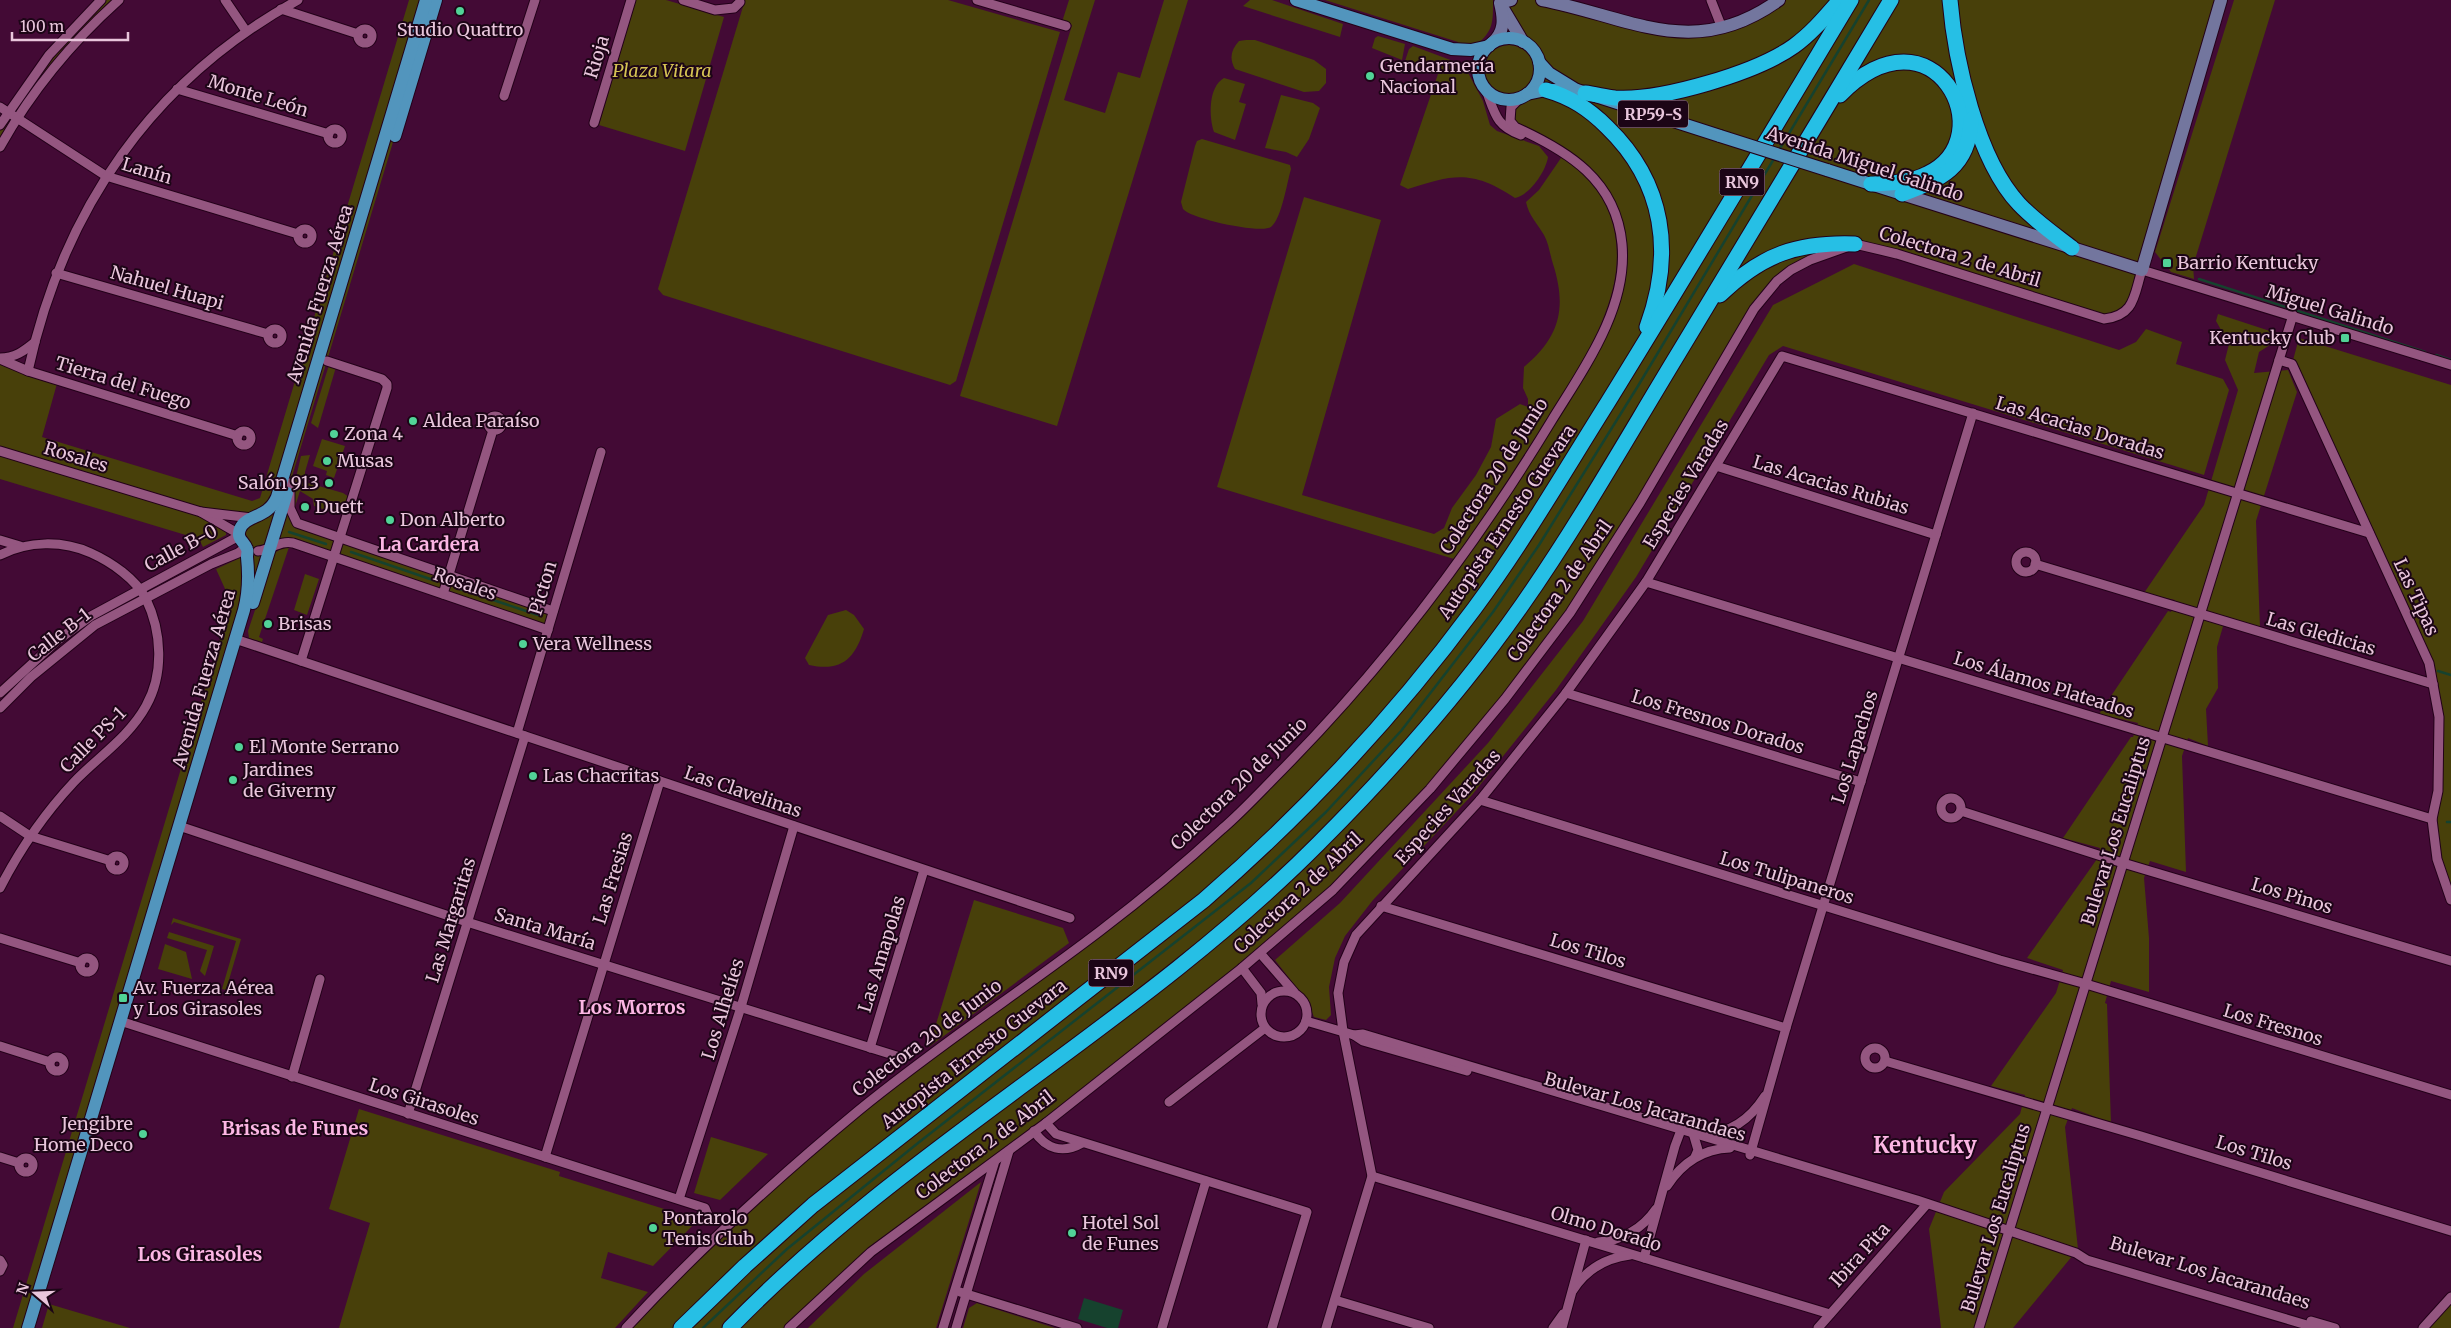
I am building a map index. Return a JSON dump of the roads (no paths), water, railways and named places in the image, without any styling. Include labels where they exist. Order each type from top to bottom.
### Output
[{"type":"highway","points":[[1581,92],[1616,98],[1636,97],[1667,92],[1746,71],[1764,64],[1795,45],[1824,19],[1840,0]]},
{"type":"highway","name":"Autopista Ernesto Guevara","points":[[681,1328],[744,1266],[813,1205],[1204,900],[1252,858],[1323,789],[1396,708],[1474,610],[1541,512],[1633,363],[1851,0]]},
{"type":"highway","name":"RN9","points":[[730,1328],[798,1262],[903,1176],[1144,995],[1225,931],[1341,822],[1428,726],[1522,605],[1698,321],[1891,0]]},
{"type":"highway","points":[[1950,0],[1955,39],[1971,106],[1985,148],[1998,177],[2018,203],[2041,225],[2072,248]]},
{"type":"highway","points":[[1825,110],[1848,86],[1868,70],[1885,62],[1898,59],[1916,61],[1932,68],[1945,79],[1955,94],[1961,118],[1956,144],[1950,156],[1929,174],[1914,180],[1871,184]]},
{"type":"highway","points":[[1546,90],[1566,96],[1584,106],[1614,133],[1637,163],[1655,203],[1661,227],[1662,273],[1654,309],[1633,363]]},
{"type":"highway","points":[[1902,194],[1940,179],[1960,159],[1970,135],[1971,106]]},
{"type":"highway","points":[[1698,321],[1719,296],[1740,276],[1754,266],[1801,247],[1828,243],[1855,244]]},
{"type":"main road","name":"Avenida Fuerza Aérea","points":[[238,640],[255,543],[290,483],[400,105],[426,0]]},
{"type":"main road","name":"Avenida Fuerza Aérea","points":[[35,1328],[238,640],[250,583],[255,543],[243,524],[268,511],[277,497],[400,105],[436,0]]},
{"type":"main road","points":[[1296,0],[1452,49],[1471,50],[1491,44],[1508,38],[1523,42],[1530,47],[1539,62],[1538,80],[1524,96],[1505,100],[1486,90],[1480,80],[1478,68],[1481,56],[1491,44],[1497,39],[1502,27],[1503,1]]},
{"type":"main road","points":[[1542,0],[1656,30],[1676,32],[1722,28],[1752,17],[1778,0]]},
{"type":"main road","name":"Colectora 2 de Abril","points":[[2142,270],[2221,0]]},
{"type":"main road","points":[[1503,1],[1509,20],[1523,42]]},
{"type":"main road","points":[[1452,49],[1478,68]]},
{"type":"main road","name":"Avenida Miguel Galindo","points":[[1539,62],[1549,73],[1581,92],[2142,270]]},
{"type":"main road","name":"Avenida Miguel Galindo","points":[[1524,96],[1546,90],[1581,92]]},
{"type":"main road","points":[[253,518],[261,519],[268,524],[255,543]]},
{"type":"main road","name":"Avenida Fuerza Aérea","points":[[28,1328],[124,1022]]},
{"type":"street","points":[[0,125],[4,110],[49,55],[100,0]]},
{"type":"street","points":[[0,147],[17,119],[59,63],[119,0]]},
{"type":"street","points":[[225,0],[246,31]]},
{"type":"street","points":[[28,371],[35,341],[56,273],[80,220],[106,176],[137,133],[177,89],[210,58],[246,31],[298,0]]},
{"type":"street","points":[[511,73],[513,52],[529,0]]},
{"type":"street","points":[[504,96],[535,0]]},
{"type":"street","name":"Rioja","points":[[594,123],[631,0]]},
{"type":"street","points":[[683,0],[715,10],[734,8],[740,2]]},
{"type":"street","points":[[977,0],[1066,26]]},
{"type":"street","points":[[1711,0],[1722,28]]},
{"type":"street","points":[[281,9],[358,34]]},
{"type":"street","name":"Monte León","points":[[177,89],[328,134]]},
{"type":"street","name":"Colectora 20 de Junio","points":[[1486,90],[1497,119],[1504,128],[1522,135],[1534,137]]},
{"type":"street","name":"Colectora 20 de Junio","points":[[626,1328],[676,1274],[738,1214],[862,1108],[1101,931],[1226,826],[1366,681],[1418,617],[1498,506],[1577,379],[1600,339],[1613,307],[1620,282],[1621,239],[1608,199],[1598,182],[1573,157],[1515,127],[1510,121],[1511,107],[1524,96]]},
{"type":"street","name":"Lanín","points":[[4,110],[106,176],[298,234]]},
{"type":"street","name":"Colectora 2 de Abril","points":[[788,1328],[871,1252],[1046,1123],[1260,953],[1333,890],[1430,789],[1505,699],[1570,613],[1624,529],[1766,294],[1776,281],[1810,260],[1855,244],[1897,254],[2104,319],[2122,315],[2128,310],[2142,270]]},
{"type":"street","name":"Miguel Galindo","points":[[2142,270],[2451,365]]},
{"type":"street","name":"Nahuel Huapi","points":[[56,273],[268,334]]},
{"type":"street","name":"Bulevar Los Eucaliptus","points":[[1979,1328],[2293,315]]},
{"type":"street","points":[[0,358],[9,358],[25,351],[35,341]]},
{"type":"street","name":"Las Acacias Doradas","points":[[1782,356],[2369,532]]},
{"type":"street","name":"Especies Varadas","points":[[1326,1328],[1372,1176],[1343,1031],[1338,993],[1344,962],[1356,935],[1480,800],[1566,693],[1646,582],[1782,356]]},
{"type":"street","name":"Tierra del Fuego","points":[[0,358],[28,371],[238,436]]},
{"type":"street","name":"Las Tipas","points":[[2279,360],[2292,364],[2428,663],[2439,717],[2440,755],[2438,791],[2432,819],[2437,859],[2451,900]]},
{"type":"street","points":[[301,661],[387,388],[385,381],[327,361]]},
{"type":"street","name":"Los Lapachos","points":[[1751,1152],[1786,1028],[1973,413]]},
{"type":"street","points":[[443,594],[493,430]]},
{"type":"street","name":"Rosales","points":[[0,451],[201,512],[255,543],[280,544],[289,542],[548,630]]},
{"type":"street","name":"Picton","points":[[521,735],[553,611],[601,452]]},
{"type":"street","name":"Las Acacias Rubias","points":[[1716,466],[1936,535]]},
{"type":"street","name":"Rosales","points":[[290,483],[290,508],[294,520],[301,525],[553,611]]},
{"type":"street","name":"Rosales","points":[[201,512],[253,518]]},
{"type":"street","points":[[0,540],[20,546]]},
{"type":"street","name":"Calle B-0","points":[[138,589],[255,543]]},
{"type":"street","name":"Calle B-0","points":[[145,599],[211,564],[238,554],[255,543]]},
{"type":"street","name":"Calle PS-1","points":[[0,888],[30,836],[74,782],[136,723],[147,705],[155,685],[159,651],[153,620],[145,599],[138,589],[105,560],[82,549],[60,544],[20,546]]},
{"type":"street","points":[[0,555],[20,546]]},
{"type":"street","name":"Las Gledicias","points":[[2035,564],[2433,684]]},
{"type":"street","name":"Los Álamos Plateados","points":[[1646,582],[2432,819]]},
{"type":"street","name":"Calle B-1","points":[[0,693],[26,668],[91,616],[138,589]]},
{"type":"street","name":"Calle B-1","points":[[0,708],[31,677],[95,625],[145,599]]},
{"type":"street","name":"Las Clavelinas","points":[[238,640],[1070,918]]},
{"type":"street","points":[[26,668],[31,677]]},
{"type":"street","name":"Los Fresnos Dorados","points":[[1566,693],[1861,782]]},
{"type":"street","name":"Las Margaritas","points":[[408,1114],[467,922],[521,735]]},
{"type":"street","name":"Las Fresias","points":[[545,1157],[660,782]]},
{"type":"street","name":"Los Tulipaneros","points":[[1480,800],[1823,906],[2086,984]]},
{"type":"street","name":"Los Pinos","points":[[1960,811],[2123,863],[2451,962]]},
{"type":"street","points":[[0,816],[30,836],[111,861]]},
{"type":"street","name":"Los Alhelíes","points":[[679,1200],[740,1007],[794,826]]},
{"type":"street","name":"Santa María","points":[[182,828],[467,922],[903,1058]]},
{"type":"street","name":"Las Amapolas","points":[[870,1048],[924,870]]},
{"type":"street","name":"Los Tilos","points":[[1381,906],[1786,1028]]},
{"type":"street","points":[[0,938],[80,963]]},
{"type":"street","points":[[1242,968],[1261,993],[1260,1017],[1265,1028],[1277,1036],[1291,1036],[1302,1028],[1306,1021],[1305,1005],[1260,953]]},
{"type":"street","points":[[292,1077],[320,979]]},
{"type":"street","name":"Los Fresnos","points":[[2086,984],[2451,1095]]},
{"type":"street","points":[[1262,1004],[1272,993],[1280,990],[1294,993]]},
{"type":"street","name":"Bulevar Los Jacarandaes","points":[[1306,1021],[1354,1035],[1363,1034],[1680,1132],[1696,1135],[1734,1148],[1927,1204],[2076,1254],[2087,1260],[2317,1328]]},
{"type":"street","name":"Los Girasoles","points":[[124,1022],[705,1208],[710,1220]]},
{"type":"street","points":[[1169,1102],[1265,1028]]},
{"type":"street","points":[[0,1046],[50,1062]]},
{"type":"street","name":"Los Tilos","points":[[1885,1061],[2047,1108],[2451,1231]]},
{"type":"street","name":"Los Lapachos","points":[[1737,1125],[1752,1114],[1768,1091]]},
{"type":"street","points":[[1046,1123],[1056,1134],[1082,1143],[1308,1212],[1272,1328]]},
{"type":"street","points":[[1675,1146],[1680,1157],[1692,1159],[1718,1149],[1734,1148],[1731,1133],[1737,1125]]},
{"type":"street","points":[[1664,1190],[1698,1150],[1696,1135],[1712,1134],[1737,1125],[1750,1126],[1756,1136]]},
{"type":"street","points":[[1034,1131],[1044,1143],[1063,1150],[1073,1148],[1082,1143]]},
{"type":"street","points":[[1644,1258],[1680,1132]]},
{"type":"street","points":[[956,1328],[1009,1150]]},
{"type":"street","points":[[0,1157],[19,1163]]},
{"type":"street","points":[[943,1328],[995,1160]]},
{"type":"street","name":"Olmo Dorado","points":[[1372,1176],[1830,1314]]},
{"type":"street","points":[[1162,1328],[1206,1181]]},
{"type":"street","name":"Ibira Pita","points":[[1818,1328],[1927,1204]]},
{"type":"street","points":[[1581,1256],[1584,1262],[1598,1265],[1631,1254],[1625,1247],[1631,1232],[1659,1205]]},
{"type":"street","points":[[1562,1328],[1581,1256],[1593,1242],[1605,1242],[1631,1232],[1641,1232],[1649,1241]]},
{"type":"street","points":[[1570,1295],[1577,1284],[1604,1257],[1593,1242]]},
{"type":"street","name":"Bulevar Los Jacarandaes","points":[[2076,1254],[2088,1254],[2335,1328]]},
{"type":"street","points":[[0,1260],[3,1265],[0,1271]]},
{"type":"street","points":[[955,1291],[1077,1328]]},
{"type":"street","points":[[2423,1328],[2451,1297]]},
{"type":"street","points":[[1335,1300],[1429,1328]]},
{"type":"street","points":[[1553,1328],[1566,1308]]},
{"type":"waterway","points":[[1779,150],[1869,0]]},
{"type":"waterway","points":[[703,1328],[787,1249],[918,1143],[1251,883],[1326,812],[1401,731],[1493,612],[1539,545],[1638,386],[1775,157]]},
{"type":"waterway","points":[[2199,279],[2425,352]]},
{"type":"waterway","points":[[2436,355],[2451,360]]},
{"type":"waterway","points":[[289,532],[326,544]]},
{"type":"waterway","points":[[351,552],[436,581]]},
{"type":"waterway","points":[[457,588],[538,615]]},
{"type":"waterway","points":[[2438,671],[2451,675]]},
{"type":"place","name":"Studio Quattro","points":[[460,11]]},
{"type":"place","name":"Gendarmería Nacional","points":[[1370,76]]},
{"type":"place","name":"Barrio Kentucky","points":[[2167,263]]},
{"type":"place","name":"Kentucky Club","points":[[2345,338]]},
{"type":"place","name":"Aldea Paraíso","points":[[413,421]]},
{"type":"place","name":"Zona 4","points":[[334,434]]},
{"type":"place","name":"Musas","points":[[327,461]]},
{"type":"place","name":"Salón 913","points":[[329,483]]},
{"type":"place","name":"Duett","points":[[305,507]]},
{"type":"place","name":"Don Alberto","points":[[390,520]]},
{"type":"place","name":"Brisas","points":[[268,624]]},
{"type":"place","name":"Vera Wellness","points":[[523,644]]},
{"type":"place","name":"El Monte Serrano","points":[[239,747]]},
{"type":"place","name":"Las Chacritas","points":[[533,776]]},
{"type":"place","name":"Jardines de Giverny","points":[[233,780]]},
{"type":"place","name":"Av. Fuerza Aérea y Los Girasoles","points":[[123,998]]},
{"type":"place","name":"Jengibre Home Deco","points":[[143,1134]]},
{"type":"place","name":"Pontarolo Tenis Club","points":[[653,1228]]},
{"type":"place","name":"Hotel Sol de Funes","points":[[1072,1233]]},
{"type":"district","name":"La Cardera","points":[[429,544]]},
{"type":"district","name":"Los Morros","points":[[632,1007]]},
{"type":"district","name":"Brisas de Funes","points":[[295,1128]]},
{"type":"district","name":"Kentucky","points":[[1925,1145]]},
{"type":"district","name":"Los Girasoles","points":[[200,1254]]},
{"type":"park label","name":"Plaza Vitara","points":[[662,71]]}]
